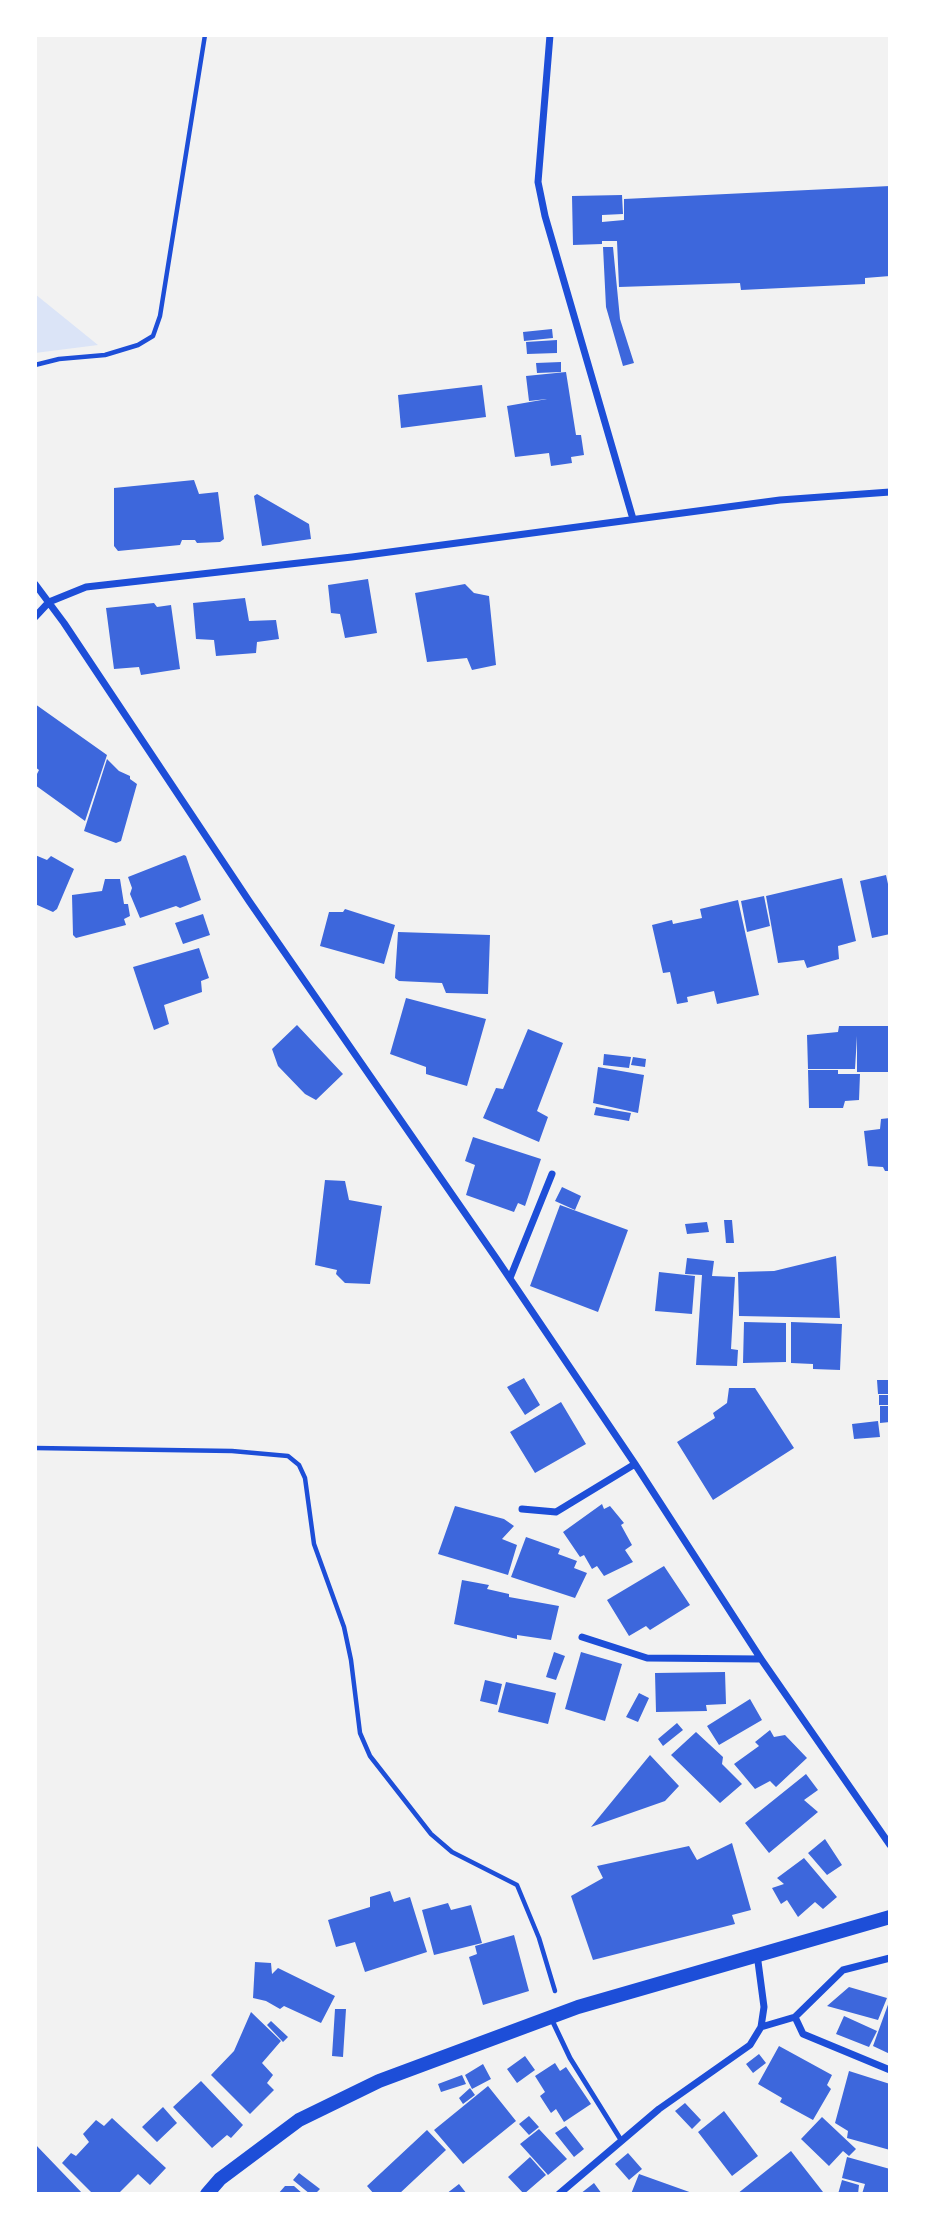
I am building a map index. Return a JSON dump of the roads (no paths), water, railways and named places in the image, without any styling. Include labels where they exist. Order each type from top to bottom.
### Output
[{"type":"main road","points":[[207,2194],[220,2179],[299,2120],[379,2081],[556,2015],[890,1917]]},
{"type":"street","points":[[550,35],[538,182],[545,216],[633,519]]},
{"type":"street","points":[[35,617],[49,602],[86,587],[352,557],[780,500],[890,492]]},
{"type":"street","points":[[35,584],[249,901],[510,1278],[761,1659],[890,1845]]},
{"type":"street","points":[[510,1278],[552,1174]]},
{"type":"street","points":[[522,1509],[556,1511],[635,1464]]},
{"type":"street","points":[[582,1637],[648,1658],[761,1659]]},
{"type":"street","points":[[559,2194],[659,2109],[750,2045],[761,2027],[764,2007],[757,1954]]},
{"type":"street","points":[[761,2027],[794,2017],[843,1970],[890,1958]]},
{"type":"street","points":[[794,2017],[803,2034],[890,2070]]},
{"type":"lane","points":[[556,2015],[570,2058],[621,2140]]}]
